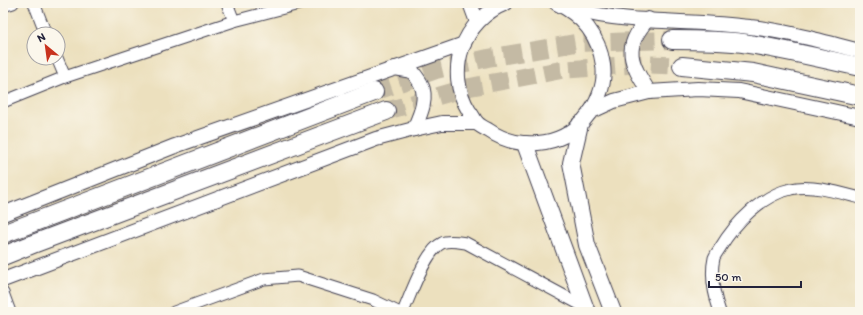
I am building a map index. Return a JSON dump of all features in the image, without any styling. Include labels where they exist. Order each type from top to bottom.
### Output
[{"type":"main road","points":[[672,40],[741,43],[799,53],[860,67]]},
{"type":"main road","points":[[682,66],[752,73],[860,96]]},
{"type":"main road","points":[[3,234],[374,92]]},
{"type":"main road","points":[[3,256],[386,111]]},
{"type":"main road","points":[[585,118],[571,163],[587,245],[613,312]]},
{"type":"main road","points":[[525,144],[586,310]]},
{"type":"street","points":[[3,6],[12,3]]},
{"type":"street","points":[[34,3],[43,26]]},
{"type":"street","points":[[227,3],[234,21]]},
{"type":"street","points":[[3,102],[65,77],[234,21],[301,3]]},
{"type":"street","points":[[470,3],[477,22]]},
{"type":"street","points":[[506,3],[494,8],[471,29],[458,63],[458,77],[460,91],[465,104],[477,123],[496,135],[510,141],[525,144],[555,140],[568,133],[585,118],[614,101],[649,92],[698,89],[739,91],[860,117]]},
{"type":"street","points":[[561,5],[590,14],[751,27],[860,51]]},
{"type":"street","points":[[561,5],[578,16],[588,27],[596,40],[601,54],[603,69],[602,84],[598,99],[585,118]]},
{"type":"street","points":[[648,19],[635,35],[632,49],[632,59],[636,70],[649,92]]},
{"type":"street","points":[[3,214],[176,146],[464,44]]},
{"type":"street","points":[[60,66],[65,77]]},
{"type":"street","points":[[395,68],[412,71],[422,85],[423,108],[414,129]]},
{"type":"street","points":[[3,280],[376,139],[442,123],[477,123]]},
{"type":"street","points":[[720,312],[712,279],[714,257],[728,234],[752,211],[772,196],[792,189],[812,188],[860,198]]},
{"type":"street","points":[[403,312],[424,263],[437,246],[443,242],[458,241],[466,243],[586,310]]},
{"type":"street","points":[[174,312],[264,280],[298,276],[373,300],[398,312]]},
{"type":"street","points":[[3,293],[10,312]]},
{"type":"tunnel","points":[[374,92],[436,70],[488,58],[576,43],[672,40]]},
{"type":"tunnel","points":[[386,111],[470,87],[561,70],[643,64],[682,66]]}]
